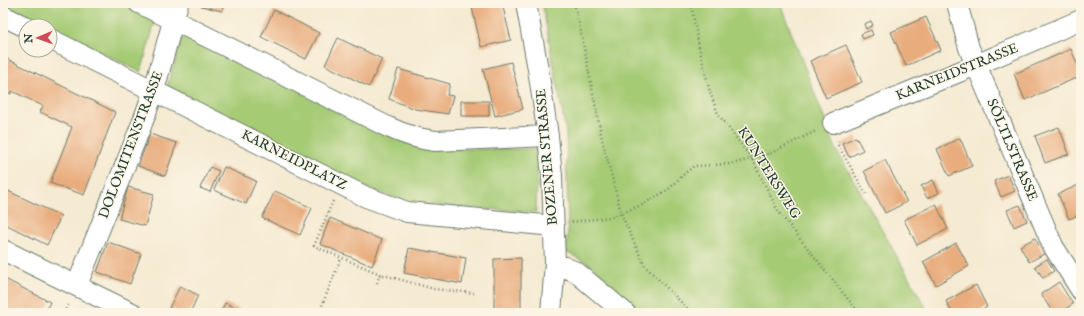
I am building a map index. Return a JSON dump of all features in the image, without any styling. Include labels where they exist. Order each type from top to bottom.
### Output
[{"type":"street","points":[[139,3],[176,12],[388,127],[419,139],[452,141],[548,136]]},
{"type":"street","name":"BOZENER STRASSE","points":[[526,3],[548,136],[555,263],[551,313]]},
{"type":"street","name":"SÖLTLSTRASSE","points":[[957,3],[969,48],[1053,246],[1081,290]]},
{"type":"street","name":"DOLOMITENSTRASSE","points":[[77,286],[143,121],[154,90],[176,12]]},
{"type":"street","points":[[3,16],[18,23]]},
{"type":"street","name":"KARNEIDSTRASSE","points":[[833,123],[976,65],[1081,20]]},
{"type":"street","name":"KARNEIDPLATZ","points":[[58,43],[366,197],[407,212],[554,226]]},
{"type":"street","points":[[3,250],[132,313]]},
{"type":"street","points":[[555,263],[576,272],[626,313]]},
{"type":"path","points":[[574,3],[602,139],[621,213],[645,266],[692,313]]},
{"type":"path","name":"KUNTERSWEG","points":[[691,3],[699,47],[710,92],[718,114],[752,159],[778,211],[859,313]]},
{"type":"path","points":[[554,226],[583,220],[611,217],[642,205],[669,190],[694,166],[731,164],[752,159],[771,153],[833,123],[838,145],[866,194]]},
{"type":"path","points":[[339,183],[314,246],[380,274],[434,290],[474,293]]},
{"type":"path","points":[[319,313],[341,258]]},
{"type":"path","points":[[377,283],[380,274]]},
{"type":"green space","points":[[125,3],[156,18],[141,72],[58,32],[58,18],[31,18],[3,4]]},
{"type":"green space","points":[[542,3],[780,3],[836,149],[929,313],[642,313],[591,265],[566,252],[568,229],[566,132]]},
{"type":"green space","points":[[183,34],[441,149],[538,149],[536,212],[411,204],[365,187],[167,86]]},
{"type":"building","points":[[202,3],[224,3],[222,11],[201,6]]},
{"type":"building","points":[[471,3],[502,3],[511,40],[481,47]]},
{"type":"building","points":[[274,10],[319,33],[306,59],[261,37]]},
{"type":"building","points":[[926,17],[941,50],[906,66],[891,32]]},
{"type":"building","points":[[871,21],[873,25],[866,29],[864,24]]},
{"type":"building","points":[[871,30],[873,35],[863,39],[861,34]]},
{"type":"building","points":[[338,38],[382,59],[369,87],[325,65]]},
{"type":"building","points":[[846,45],[862,82],[826,98],[810,61]]},
{"type":"building","points":[[1071,49],[1081,76],[1025,100],[1014,74]]},
{"type":"building","points":[[3,57],[115,112],[84,195],[50,183],[72,127],[40,112],[43,106],[12,91],[11,94],[3,91]]},
{"type":"building","points":[[511,62],[523,109],[495,116],[483,69]]},
{"type":"building","points":[[398,69],[450,84],[447,95],[453,96],[448,114],[415,109],[389,99]]},
{"type":"building","points":[[461,101],[489,101],[489,116],[461,116]]},
{"type":"building","points":[[1059,127],[1069,154],[1045,163],[1035,136]]},
{"type":"building","points":[[150,134],[177,143],[165,176],[138,166]]},
{"type":"building","points":[[856,137],[863,150],[849,157],[842,143]]},
{"type":"building","points":[[960,138],[972,166],[949,176],[937,149]]},
{"type":"building","points":[[885,160],[907,202],[885,213],[864,171]]},
{"type":"building","points":[[210,167],[219,171],[210,192],[200,188]]},
{"type":"building","points":[[224,167],[256,181],[246,204],[214,190]]},
{"type":"building","points":[[1008,175],[1015,191],[1001,197],[994,181]]},
{"type":"building","points":[[3,178],[8,180],[4,189],[61,216],[47,245],[3,223]]},
{"type":"building","points":[[933,180],[939,193],[927,198],[921,186]]},
{"type":"building","points":[[1081,184],[1081,214],[1069,219],[1058,194]]},
{"type":"building","points":[[128,187],[154,194],[145,226],[119,219]]},
{"type":"building","points":[[275,191],[312,208],[300,235],[262,218]]},
{"type":"building","points":[[936,204],[948,229],[917,245],[904,220]]},
{"type":"building","points":[[1020,205],[1027,221],[1014,227],[1007,210]]},
{"type":"building","points":[[330,218],[382,240],[372,266],[320,244]]},
{"type":"building","points":[[1035,238],[1044,254],[1029,262],[1020,246]]},
{"type":"building","points":[[108,242],[141,254],[130,284],[97,272]]},
{"type":"building","points":[[956,243],[969,266],[936,285],[923,262]]},
{"type":"building","points":[[409,248],[466,258],[462,284],[404,273]]},
{"type":"building","points":[[521,258],[521,313],[494,313],[494,259]]},
{"type":"building","points":[[1047,259],[1054,271],[1043,278],[1035,266]]},
{"type":"building","points":[[3,278],[50,302],[45,313],[3,313]]},
{"type":"building","points":[[1059,282],[1073,304],[1059,313],[1053,313],[1041,294]]},
{"type":"building","points":[[976,285],[987,307],[976,313],[952,313],[946,301]]},
{"type":"building","points":[[180,286],[198,295],[190,313],[179,313],[169,308]]},
{"type":"building","points":[[225,303],[249,313],[220,313]]}]
